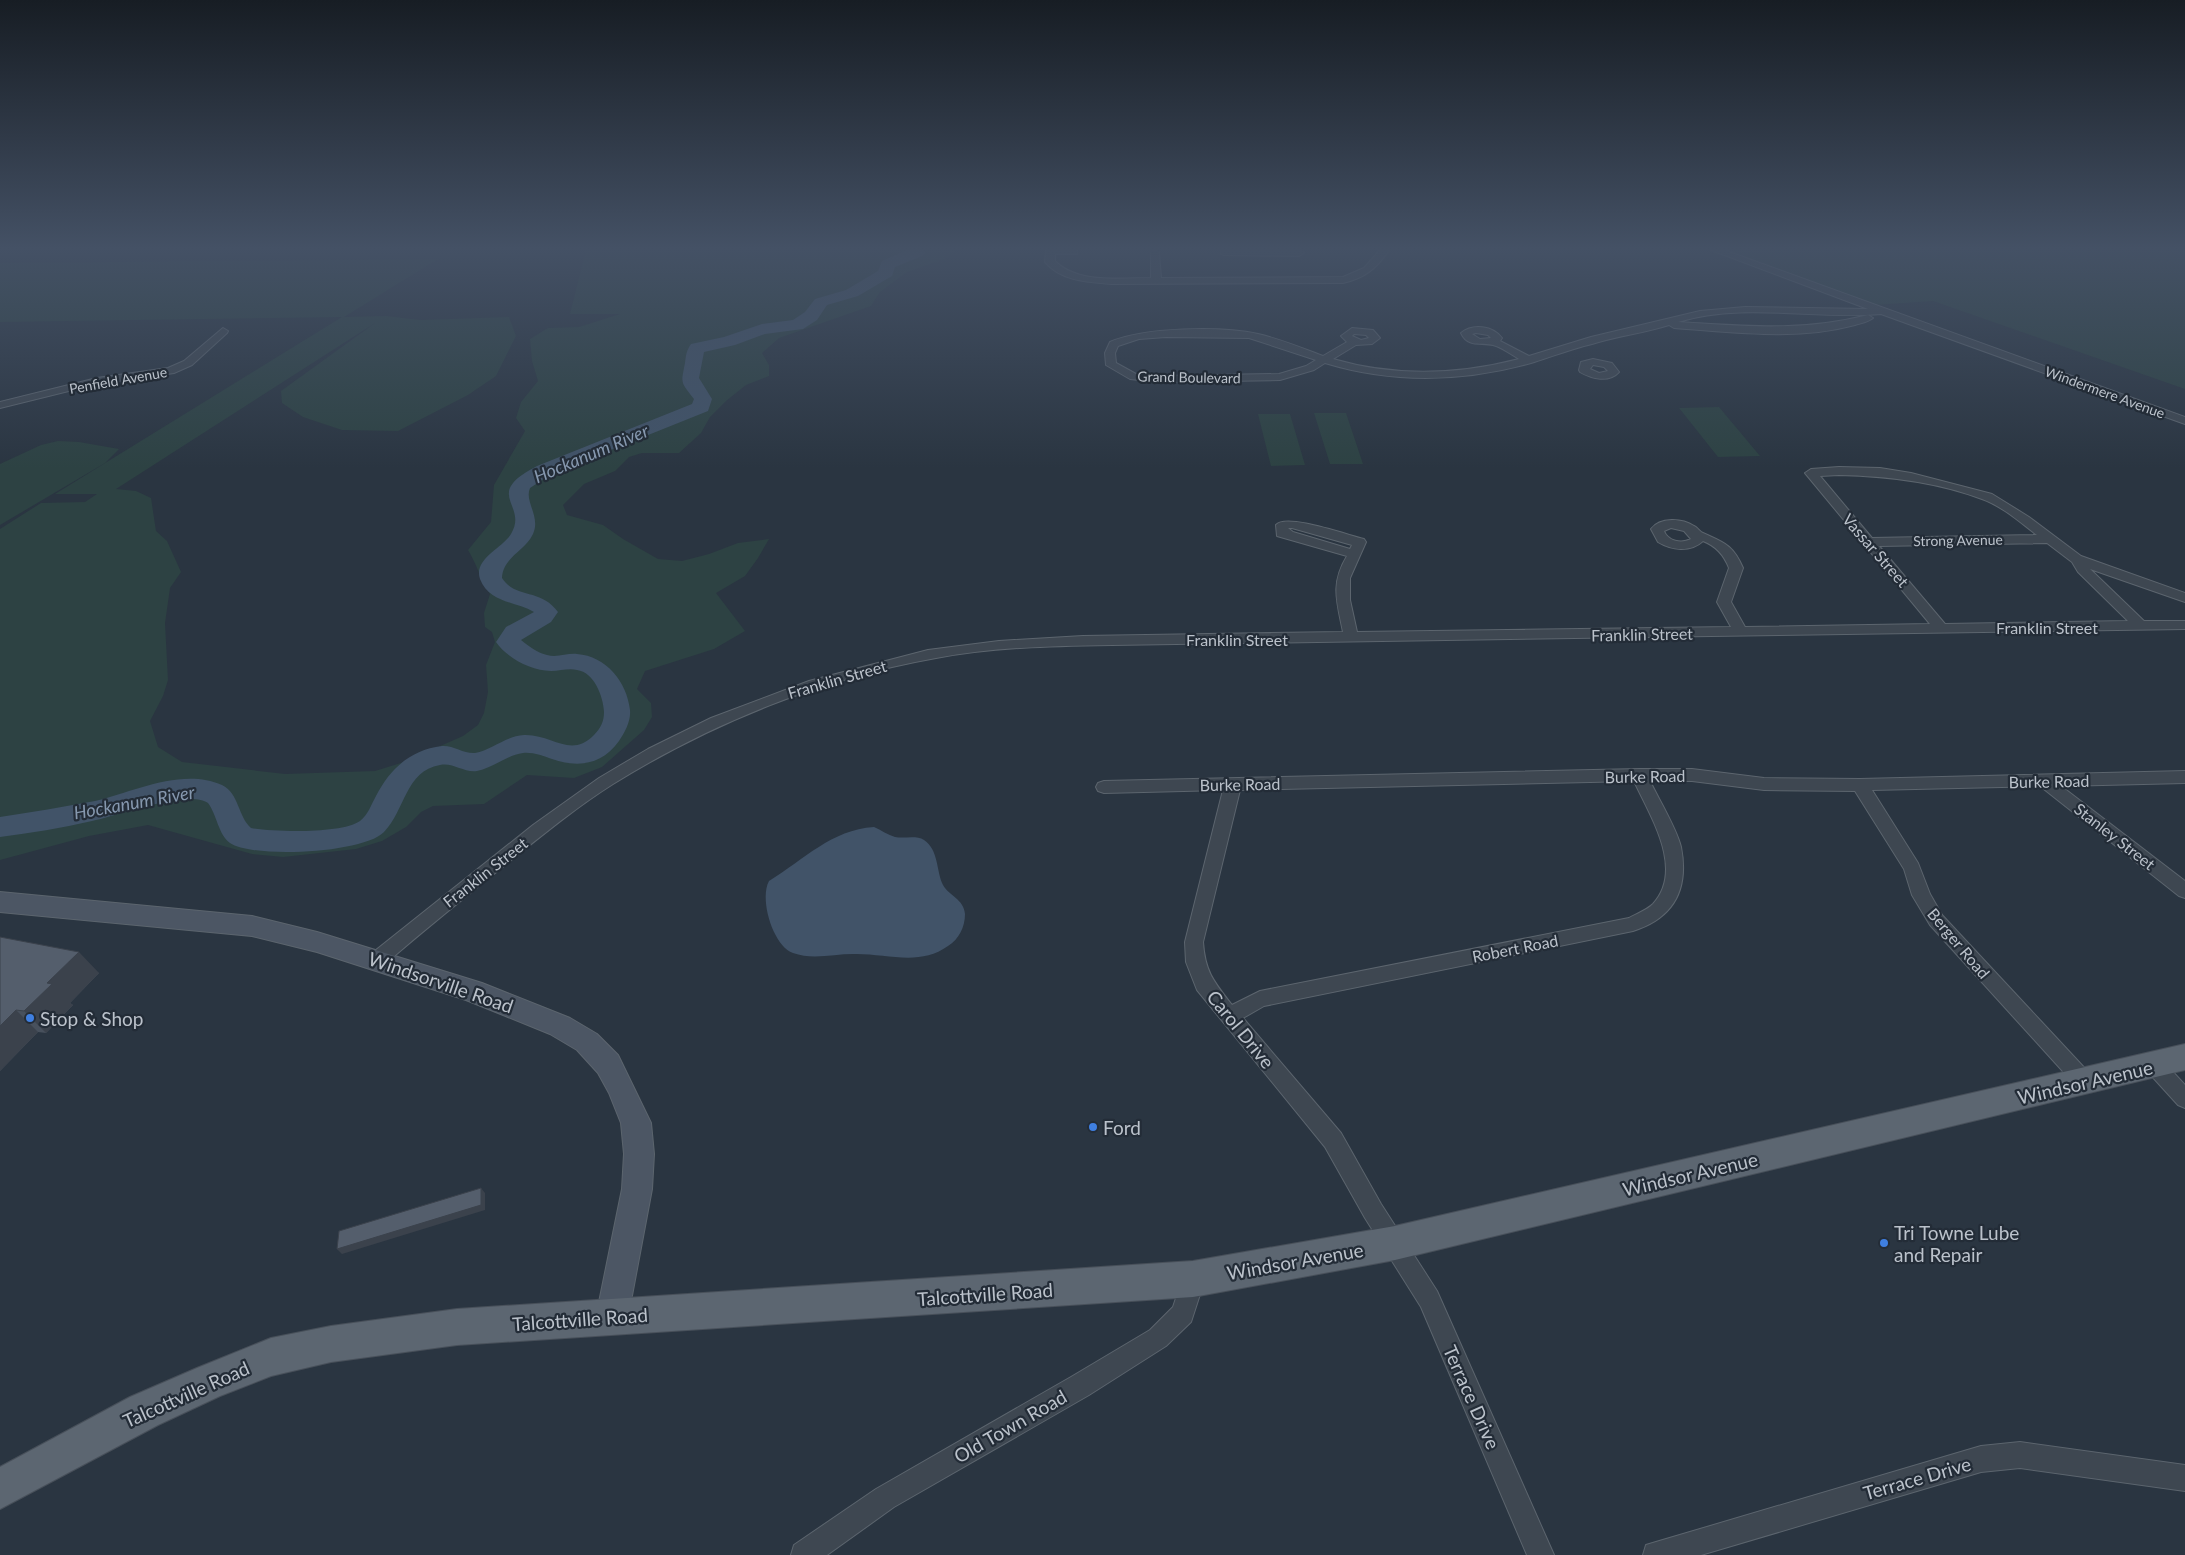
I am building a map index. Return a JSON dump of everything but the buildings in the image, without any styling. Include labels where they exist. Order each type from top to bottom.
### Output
[{"type":"main road","name":"Windsorville Road","points":[[0,902],[252,926],[378,959],[474,991],[560,1026],[587,1042],[608,1064],[621,1088],[636,1123],[639,1154],[637,1189],[612,1317]]},
{"type":"main road","name":"Windsor Avenue","points":[[1193,1279],[1395,1243],[2170,1061]]},
{"type":"main road","name":"Talcottville Road","points":[[0,1489],[144,1411],[210,1380],[271,1357],[331,1344],[386,1335],[457,1327],[1193,1279]]},
{"type":"street","name":"Grand Boulevard","points":[[1324,359],[1310,368],[1280,377],[1157,379],[1134,377],[1120,372],[1111,365],[1110,354],[1114,344],[1133,336],[1231,334],[1263,338],[1324,359],[1364,369],[1426,376],[1481,371],[1529,360],[1664,323]]},
{"type":"street","name":"Grand Boulevard","points":[[1659,324],[1758,331],[1807,330],[1854,323]]},
{"type":"street","name":"Windermere Avenue","points":[[1913,323],[2185,421]]},
{"type":"street","name":"Penfield Avenue","points":[[2,401],[96,381],[170,371],[188,363],[223,331]]},
{"type":"street","points":[[1324,359],[1354,342]]},
{"type":"street","points":[[1493,342],[1529,360]]},
{"type":"street","points":[[1560,350],[1588,363]]},
{"type":"street","name":"Vassar Street","points":[[1941,628],[1811,473],[1839,471],[1880,472],[1911,477],[1988,497],[2025,520],[2047,539]]},
{"type":"street","points":[[1351,637],[1343,594],[1343,578],[1348,561],[1354,554],[1359,546],[1359,542],[1292,524],[1282,525],[1281,529],[1288,536],[1354,554]]},
{"type":"street","points":[[1697,536],[1710,538],[1731,555],[1736,568],[1724,602],[1741,632]]},
{"type":"street","points":[[2047,539],[2076,559],[2185,598]]},
{"type":"street","name":"Strong Avenue","points":[[1868,542],[2047,539]]},
{"type":"street","points":[[2076,559],[2083,569],[2141,626]]},
{"type":"street","name":"Franklin Street","points":[[378,959],[411,930],[533,834],[621,771],[690,734],[760,702],[833,678],[941,652],[1009,644],[2185,625]]},
{"type":"street","name":"Burke Road","points":[[1104,786],[1638,775],[1692,775],[1764,784],[1860,785],[2185,777]]},
{"type":"street","name":"Robert Road","points":[[1229,1016],[1260,999],[1633,924],[1658,911],[1671,893],[1674,872],[1672,846],[1638,775]]},
{"type":"street","name":"Stanley Street","points":[[2044,781],[2185,892]]},
{"type":"street","name":"Carol Drive","points":[[1233,784],[1194,942],[1195,962],[1204,984],[1334,1140],[1373,1211],[1395,1243]]},
{"type":"street","name":"Berger Road","points":[[1860,785],[1912,868],[1921,895],[1936,920],[2085,1082]]},
{"type":"street","points":[[2170,1061],[2185,1099]]},
{"type":"street","name":"Terrace Drive","points":[[1395,1243],[1429,1299],[1541,1555]]},
{"type":"street","name":"Old Town Road","points":[[804,1555],[885,1498],[1080,1386],[1158,1338],[1183,1314],[1193,1279]]},
{"type":"street","name":"Terrace Drive","points":[[1656,1555],[1981,1459],[2020,1455],[2047,1457],[2185,1478]]},
{"type":"green space","points":[[333,323],[511,323],[516,336],[496,376],[468,395],[398,431],[342,430],[303,417],[282,403],[281,391],[375,323],[116,489],[136,491],[151,498],[156,531],[167,541],[181,572],[170,588],[165,623],[168,680],[163,696],[150,721],[158,747],[182,762],[285,774],[375,771],[404,762],[463,736],[478,725],[484,713],[488,692],[486,665],[495,642],[492,632],[485,627],[484,613],[490,594],[468,550],[491,522],[494,485],[525,431],[516,418],[521,402],[538,381],[532,361],[530,339],[548,328],[579,327],[593,323],[823,323],[779,338],[762,353],[769,365],[769,376],[746,385],[726,401],[710,417],[701,433],[679,453],[642,453],[629,457],[615,471],[584,484],[563,505],[567,515],[603,525],[658,559],[682,561],[709,554],[738,543],[769,539],[745,576],[716,593],[745,631],[714,649],[645,671],[637,689],[651,703],[652,717],[644,730],[602,767],[574,778],[527,775],[484,804],[433,806],[421,812],[406,827],[382,841],[356,849],[283,857],[252,854],[148,825],[89,836],[0,860],[0,529],[41,503],[85,502],[97,494],[55,494]]},
{"type":"green space","points":[[1995,323],[2185,323],[2185,389]]},
{"type":"green space","points":[[1719,407],[1760,456],[1718,457],[1679,408]]},
{"type":"green space","points":[[1314,413],[1346,413],[1363,464],[1330,464]]},
{"type":"green space","points":[[1258,414],[1290,414],[1305,465],[1271,466]]},
{"type":"green space","points":[[58,441],[79,442],[119,449],[105,463],[0,525],[0,464],[41,445]]},
{"type":"water","points":[[874,827],[895,837],[917,838],[929,844],[935,855],[943,885],[959,901],[964,909],[964,924],[961,932],[948,946],[926,956],[902,958],[853,954],[808,956],[793,953],[786,949],[774,932],[767,910],[766,889],[769,881],[831,840],[859,829]]},
{"type":"waterway","name":"Hockanum River","points":[[0,827],[80,814],[155,794],[192,789],[212,792],[218,796],[223,802],[235,829],[240,835],[247,838],[272,841],[343,838],[362,833],[374,825],[402,777],[415,765],[432,757],[448,755],[468,762],[476,762],[524,744],[536,745],[576,756],[586,755],[596,749],[612,732],[616,721],[616,703],[606,680],[588,664],[580,662],[540,662],[525,655],[508,642],[510,637],[519,629],[538,620],[546,612],[543,607],[537,604],[503,592],[491,578],[491,570],[494,564],[515,544],[523,532],[524,513],[518,492],[521,485],[544,470],[701,407],[703,399],[692,385],[690,378],[697,348],[729,341],[762,329],[797,325],[801,323]]},
{"type":"place","name":"Stop & Shop","points":[[30,1018]]},
{"type":"place","name":"Ford","points":[[1093,1127]]},
{"type":"place","name":"Tri Towne Lube and Repair","points":[[1884,1243]]}]
